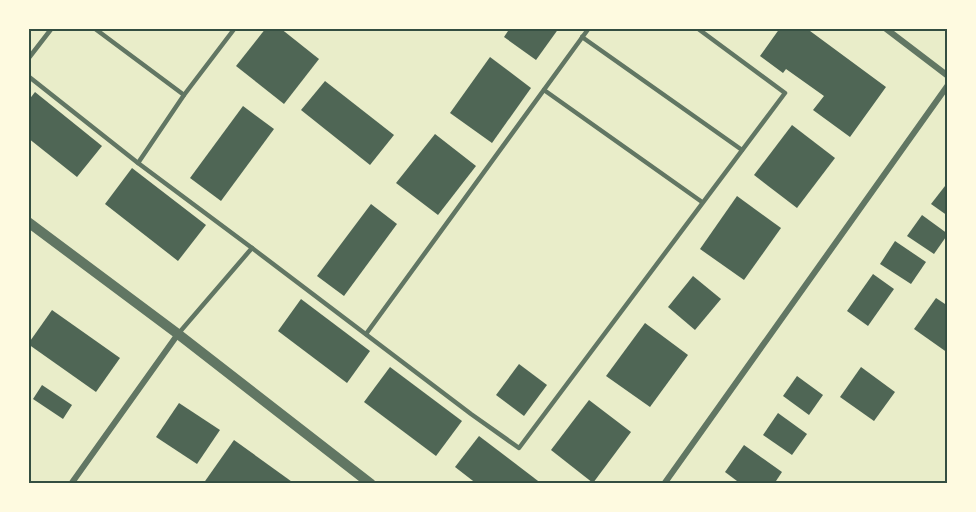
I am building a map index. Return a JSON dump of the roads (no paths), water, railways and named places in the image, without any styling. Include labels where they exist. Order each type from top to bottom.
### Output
[{"type":"street","points":[[885,28],[948,76]]},
{"type":"street","points":[[664,483],[948,85]]},
{"type":"street","points":[[28,222],[178,333],[371,483]]},
{"type":"street","points":[[71,483],[178,333]]},
{"type":"lane","points":[[28,59],[52,28]]},
{"type":"lane","points":[[94,28],[184,95]]},
{"type":"lane","points":[[138,164],[184,95],[235,28]]},
{"type":"lane","points":[[366,334],[589,28]]},
{"type":"lane","points":[[28,76],[138,164],[519,448],[785,93],[697,28]]},
{"type":"lane","points":[[582,37],[742,150]]},
{"type":"lane","points":[[544,90],[702,202]]},
{"type":"lane","points":[[178,333],[252,248]]}]
